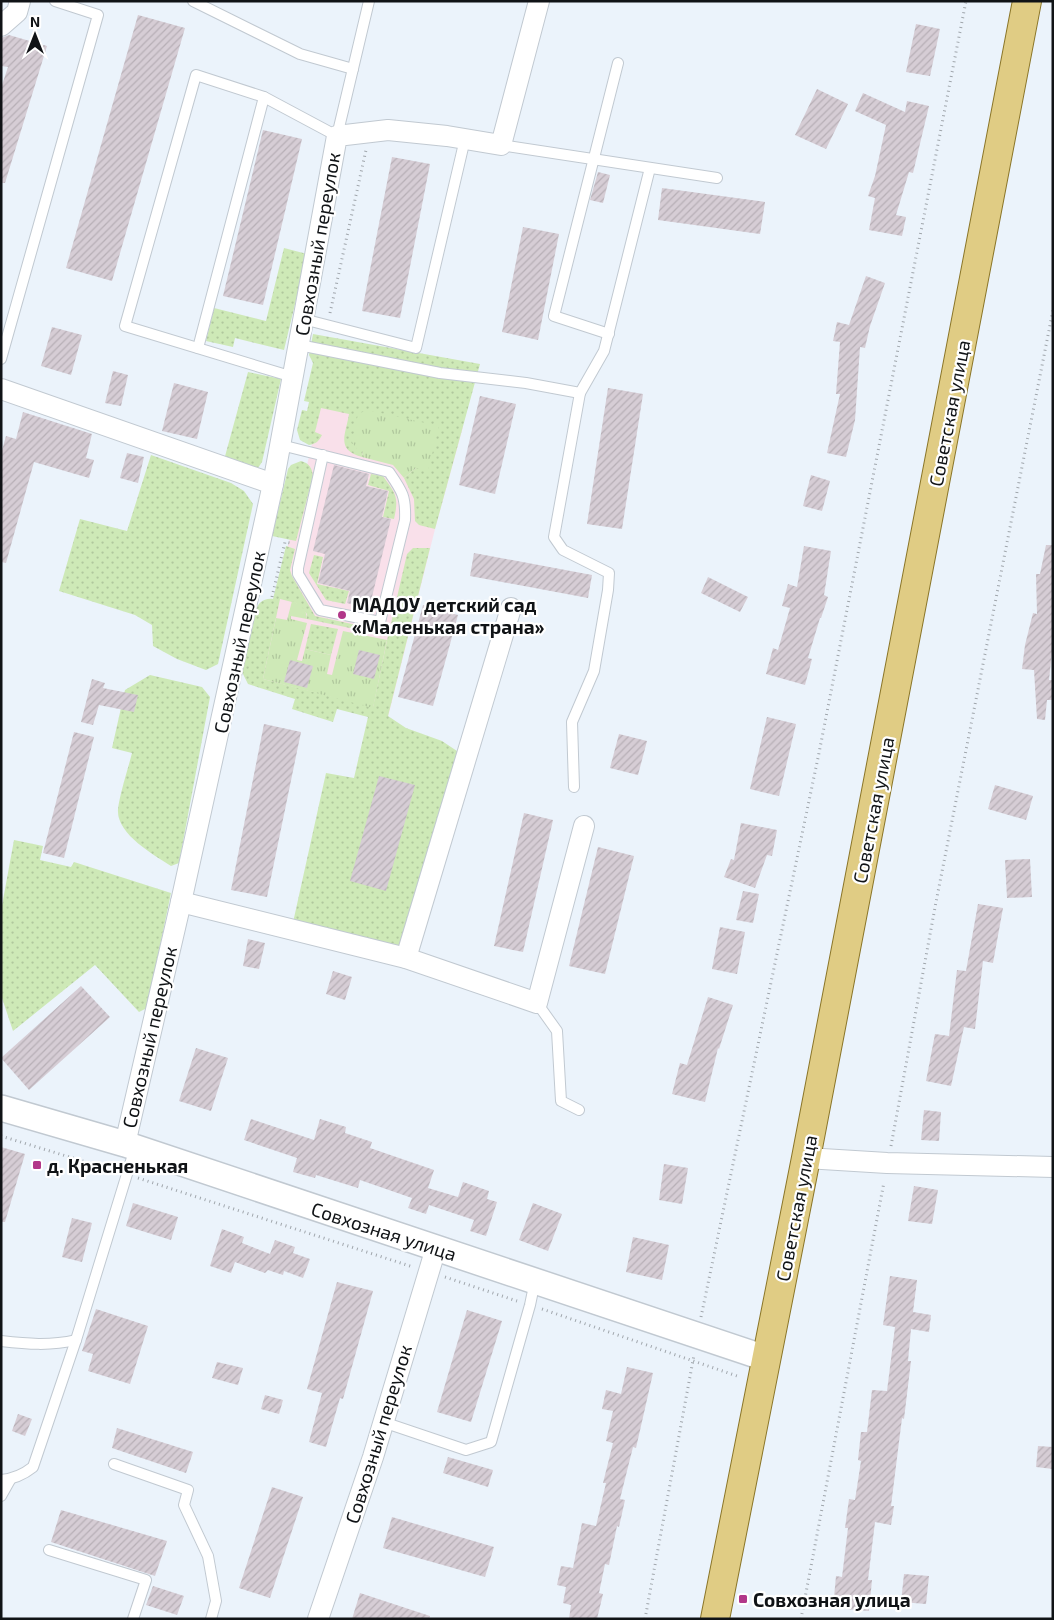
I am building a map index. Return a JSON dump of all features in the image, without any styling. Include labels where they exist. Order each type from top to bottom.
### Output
[{"type":"main road","name":"Советская улица","points":[[715,1619],[806,1158],[1027,1]]},
{"type":"street","points":[[1,26],[17,12],[20,1]]},
{"type":"street","points":[[337,136],[388,130],[465,138],[501,145],[539,1]]},
{"type":"street","name":"Совхозный переулок","points":[[130,1146],[181,902],[273,484],[337,136]]},
{"type":"street","points":[[1,389],[273,484]]},
{"type":"street","points":[[406,958],[512,608]]},
{"type":"street","points":[[181,902],[406,958],[537,1003],[584,826]]},
{"type":"street","name":"Совхозная улица","points":[[1,1108],[130,1146],[766,1358]]},
{"type":"street","points":[[806,1158],[887,1164],[1053,1167]]},
{"type":"street","name":"Совхозный переулок","points":[[318,1619],[373,1457],[427,1271],[436,1248]]},
{"type":"lane","points":[[1,359],[98,15],[55,1]]},
{"type":"lane","points":[[193,1],[300,54],[352,69]]},
{"type":"lane","points":[[293,377],[125,326],[196,74],[264,98],[337,136],[369,1]]},
{"type":"lane","points":[[608,334],[554,316],[618,63]]},
{"type":"lane","points":[[198,348],[264,98]]},
{"type":"lane","points":[[303,319],[416,348],[465,138]]},
{"type":"lane","points":[[501,145],[717,178]]},
{"type":"lane","points":[[574,787],[572,722],[594,671],[608,590],[609,573],[563,550],[554,537],[580,393],[604,351],[650,168]]},
{"type":"lane","points":[[299,345],[440,373],[526,383],[580,393]]},
{"type":"lane","points":[[280,445],[323,455],[389,472],[402,493],[405,503],[405,520],[380,622],[320,610],[298,574],[302,547],[323,455]]},
{"type":"lane","points":[[537,1003],[557,1031],[561,1101],[579,1110]]},
{"type":"lane","points":[[1,1496],[6,1480],[22,1475],[33,1466],[76,1340],[127,1175],[130,1146]]},
{"type":"lane","points":[[383,1422],[466,1450],[491,1442],[530,1305],[535,1281]]},
{"type":"lane","points":[[1,1341],[23,1344],[50,1344],[76,1340]]},
{"type":"lane","points":[[114,1464],[188,1490],[184,1505],[208,1556],[216,1601],[211,1619]]},
{"type":"lane","points":[[49,1550],[146,1580],[133,1619]]},
{"type":"path","points":[[644,1619],[698,1335],[821,743],[966,1]]},
{"type":"path","points":[[327,325],[370,132]]},
{"type":"path","points":[[801,1619],[940,883],[1053,310]]},
{"type":"path","points":[[272,597],[285,542],[302,547]]},
{"type":"path","points":[[1,1136],[427,1271],[760,1384]]},
{"type":"shaded area","name":"МАДОУ детский сад «Маленькая страна»","points":[[324,393],[463,427],[435,529],[388,717],[256,681]]},
{"type":"green space","points":[[284,248],[307,254],[284,350],[235,338],[233,347],[206,341],[214,308],[266,321]]},
{"type":"green space","points":[[313,334],[480,364],[435,529],[419,525],[415,521],[414,499],[404,478],[416,468],[363,451],[362,457],[354,454],[345,446],[344,440],[349,414],[321,408],[315,432],[322,435],[320,439],[309,445],[300,440],[297,430],[302,410],[307,411],[309,402],[304,401],[313,363],[309,355]]},
{"type":"green space","points":[[248,372],[281,379],[262,462],[258,468],[250,469],[224,460]]},
{"type":"green space","points":[[367,410],[439,426],[428,471],[416,468],[404,478],[393,465],[362,457],[363,451],[357,449],[352,442],[358,414]]},
{"type":"green space","points":[[151,455],[231,483],[244,491],[253,504],[218,664],[206,670],[177,659],[153,646],[152,625],[135,615],[59,591],[80,519],[127,531]]},
{"type":"green space","points":[[301,461],[310,466],[313,476],[296,541],[272,536],[288,469],[291,465]]},
{"type":"green space","points":[[371,474],[383,476],[394,492],[396,506],[394,519],[383,517],[389,491],[368,485]]},
{"type":"green space","points":[[286,546],[295,549],[290,570],[315,616],[389,632],[407,554],[413,548],[430,548],[388,716],[406,728],[442,741],[460,753],[401,952],[292,927],[326,773],[354,778],[368,717],[337,709],[333,722],[292,709],[295,699],[248,684],[242,672],[255,612],[261,602],[266,599],[273,599]],"holes":[[[280,599],[296,603],[307,614],[307,619],[388,636],[373,707],[263,679]]]},
{"type":"green space","points":[[314,555],[323,557],[317,584],[349,591],[345,604],[326,600],[309,573]]},
{"type":"green space","points":[[292,601],[302,608],[306,613],[307,619],[291,616],[291,619],[307,623],[297,660],[302,661],[305,649],[331,655],[327,674],[332,675],[343,631],[387,640],[373,708],[263,679],[276,618],[287,620]]},
{"type":"green space","points":[[311,624],[338,629],[331,655],[305,649]]},
{"type":"green space","points":[[150,675],[202,687],[210,697],[179,863],[171,866],[129,835],[119,818],[118,809],[132,753],[112,748],[125,690]]},
{"type":"green space","points":[[14,840],[43,846],[40,860],[71,867],[74,862],[171,893],[147,1008],[139,1012],[95,965],[13,1031],[1,995],[1,911]]},
{"type":"building","points":[[138,15],[185,28],[112,281],[66,268]]},
{"type":"building","points":[[916,24],[940,29],[930,76],[906,72]]},
{"type":"building","points":[[9,35],[47,46],[5,183],[1,183],[1,88],[8,67],[1,66],[1,38]]},
{"type":"building","points":[[817,89],[848,104],[826,149],[795,135]]},
{"type":"building","points":[[863,93],[905,112],[907,101],[929,106],[913,173],[909,172],[896,215],[906,217],[902,236],[869,230],[875,198],[868,196],[875,176],[886,125],[855,111]]},
{"type":"building","points":[[263,130],[302,139],[263,305],[223,296]]},
{"type":"building","points":[[392,157],[430,164],[400,318],[362,311]]},
{"type":"building","points":[[598,172],[610,175],[603,203],[590,200]]},
{"type":"building","points":[[662,188],[765,202],[760,234],[658,220]]},
{"type":"building","points":[[523,227],[559,234],[538,340],[502,332]]},
{"type":"building","points":[[866,276],[885,283],[870,326],[865,348],[860,347],[855,420],[846,457],[827,453],[840,394],[836,394],[840,342],[833,341],[837,322],[849,325]]},
{"type":"building","points":[[52,327],[82,335],[71,375],[41,366]]},
{"type":"building","points":[[113,371],[128,375],[121,406],[105,403]]},
{"type":"building","points":[[174,383],[208,392],[197,439],[162,431]]},
{"type":"building","points":[[608,388],[643,394],[622,529],[587,524]]},
{"type":"building","points":[[480,396],[516,404],[495,494],[459,485]]},
{"type":"building","points":[[23,412],[92,434],[86,458],[94,460],[89,478],[34,462],[6,563],[1,562],[1,454],[6,436],[16,439]]},
{"type":"building","points":[[127,453],[144,457],[138,483],[120,478]]},
{"type":"building","points":[[334,465],[369,474],[366,486],[388,491],[382,517],[391,519],[369,609],[347,603],[350,591],[318,583],[325,554],[313,551]]},
{"type":"building","points":[[811,475],[830,481],[822,511],[803,506]]},
{"type":"building","points":[[1046,545],[1053,545],[1053,643],[1049,680],[1053,680],[1053,700],[1047,700],[1045,720],[1037,719],[1034,670],[1022,669],[1025,645],[1033,613],[1037,614],[1036,574],[1040,574]]},
{"type":"building","points":[[804,546],[831,551],[824,595],[828,597],[808,658],[812,659],[805,685],[766,674],[773,648],[778,650],[790,608],[782,606],[788,584],[797,587]]},
{"type":"building","points":[[474,553],[592,575],[588,598],[470,576]]},
{"type":"building","points":[[708,577],[748,597],[740,612],[701,593]]},
{"type":"building","points":[[423,605],[458,615],[433,706],[398,697]]},
{"type":"building","points":[[359,650],[380,655],[374,679],[353,674]]},
{"type":"building","points":[[290,660],[313,666],[307,688],[284,682]]},
{"type":"building","points":[[92,679],[105,683],[103,688],[138,695],[134,712],[99,705],[93,725],[81,722]]},
{"type":"building","points":[[767,717],[796,724],[779,796],[750,789]]},
{"type":"building","points":[[264,724],[301,732],[267,897],[231,890]]},
{"type":"building","points":[[74,732],[94,737],[64,858],[43,853]]},
{"type":"building","points":[[619,734],[647,741],[638,775],[610,768]]},
{"type":"building","points":[[379,776],[415,785],[386,891],[350,881]]},
{"type":"building","points":[[995,785],[1033,796],[1026,820],[988,809]]},
{"type":"building","points":[[524,813],[553,820],[523,952],[494,946]]},
{"type":"building","points":[[741,823],[777,830],[772,856],[767,855],[755,888],[724,877],[731,859],[734,860]]},
{"type":"building","points":[[598,847],[634,856],[605,974],[569,966]]},
{"type":"building","points":[[1030,859],[1032,897],[1007,898],[1005,860]]},
{"type":"building","points":[[743,891],[759,894],[753,923],[736,920]]},
{"type":"building","points":[[978,904],[1003,908],[993,963],[983,961],[975,1029],[964,1027],[951,1086],[926,1081],[935,1034],[949,1036],[957,970],[966,971]]},
{"type":"building","points":[[720,927],[745,932],[737,974],[712,969]]},
{"type":"building","points":[[248,939],[265,943],[259,969],[243,966]]},
{"type":"building","points":[[333,971],[352,977],[345,1000],[326,994]]},
{"type":"building","points":[[81,986],[110,1017],[29,1090],[1,1058]]},
{"type":"building","points":[[708,997],[733,1005],[718,1048],[705,1102],[672,1094],[680,1063],[687,1065]]},
{"type":"building","points":[[196,1048],[228,1058],[211,1111],[179,1101]]},
{"type":"building","points":[[924,1110],[941,1112],[939,1141],[921,1140]]},
{"type":"building","points":[[251,1119],[314,1140],[320,1119],[346,1127],[345,1133],[372,1142],[370,1148],[434,1170],[428,1188],[458,1197],[463,1182],[489,1191],[487,1199],[497,1202],[486,1236],[470,1231],[474,1220],[429,1205],[426,1214],[408,1208],[412,1198],[360,1180],[358,1188],[316,1175],[315,1178],[293,1172],[297,1158],[244,1140]]},
{"type":"building","points":[[1,1147],[25,1154],[5,1222],[1,1222]]},
{"type":"building","points":[[664,1164],[688,1168],[682,1204],[659,1200]]},
{"type":"building","points":[[914,1186],[938,1190],[932,1224],[908,1221]]},
{"type":"building","points":[[133,1203],[178,1217],[171,1240],[126,1226]]},
{"type":"building","points":[[533,1203],[562,1214],[548,1251],[519,1240]]},
{"type":"building","points":[[72,1218],[92,1223],[82,1262],[62,1257]]},
{"type":"building","points":[[222,1229],[244,1237],[242,1243],[270,1254],[275,1240],[295,1247],[293,1253],[310,1259],[303,1278],[284,1271],[283,1275],[268,1270],[265,1273],[235,1262],[231,1273],[210,1266]]},
{"type":"building","points":[[633,1237],[669,1245],[662,1280],[626,1272]]},
{"type":"building","points":[[890,1276],[917,1280],[913,1312],[931,1315],[929,1332],[911,1329],[908,1361],[911,1361],[891,1506],[894,1506],[891,1525],[875,1522],[868,1580],[872,1580],[869,1611],[833,1608],[836,1576],[842,1577],[848,1528],[845,1528],[849,1499],[855,1500],[861,1461],[858,1460],[861,1432],[867,1432],[872,1390],[887,1391],[895,1327],[883,1325]]},
{"type":"building","points":[[337,1282],[373,1291],[343,1399],[340,1398],[326,1447],[309,1442],[322,1393],[307,1389]]},
{"type":"building","points":[[96,1309],[148,1326],[130,1384],[88,1371],[93,1354],[82,1351]]},
{"type":"building","points":[[467,1310],[502,1321],[471,1422],[437,1412]]},
{"type":"building","points":[[217,1362],[243,1368],[238,1385],[212,1378]]},
{"type":"building","points":[[627,1367],[653,1373],[636,1448],[633,1447],[620,1499],[625,1500],[619,1527],[617,1526],[609,1565],[605,1564],[599,1593],[603,1594],[597,1619],[569,1619],[571,1605],[563,1603],[566,1587],[557,1585],[561,1566],[573,1568],[582,1523],[596,1526],[606,1483],[603,1483],[613,1443],[606,1441],[613,1411],[602,1409],[606,1390],[621,1394]]},
{"type":"building","points":[[265,1395],[283,1400],[279,1414],[261,1409]]},
{"type":"building","points":[[18,1414],[32,1419],[25,1436],[12,1431]]},
{"type":"building","points":[[117,1428],[193,1452],[186,1473],[112,1448]]},
{"type":"building","points":[[1038,1446],[1053,1447],[1053,1469],[1036,1467]]},
{"type":"building","points":[[448,1457],[493,1470],[488,1487],[443,1473]]},
{"type":"building","points":[[272,1487],[303,1497],[270,1598],[239,1588]]},
{"type":"building","points":[[61,1510],[167,1541],[155,1576],[51,1542]]},
{"type":"building","points":[[392,1517],[494,1547],[485,1577],[383,1548]]},
{"type":"building","points":[[904,1574],[929,1576],[926,1604],[901,1602]]},
{"type":"building","points":[[153,1586],[184,1596],[177,1615],[146,1605]]},
{"type":"building","points":[[360,1593],[430,1616],[429,1619],[352,1619]]},
{"type":"place","name":"МАДОУ детский сад «Маленькая страна»","points":[[342,615]]},
{"type":"place","name":"д. Красненькая","points":[[37,1165]]},
{"type":"place","name":"Совхозная улица","points":[[743,1599]]}]
